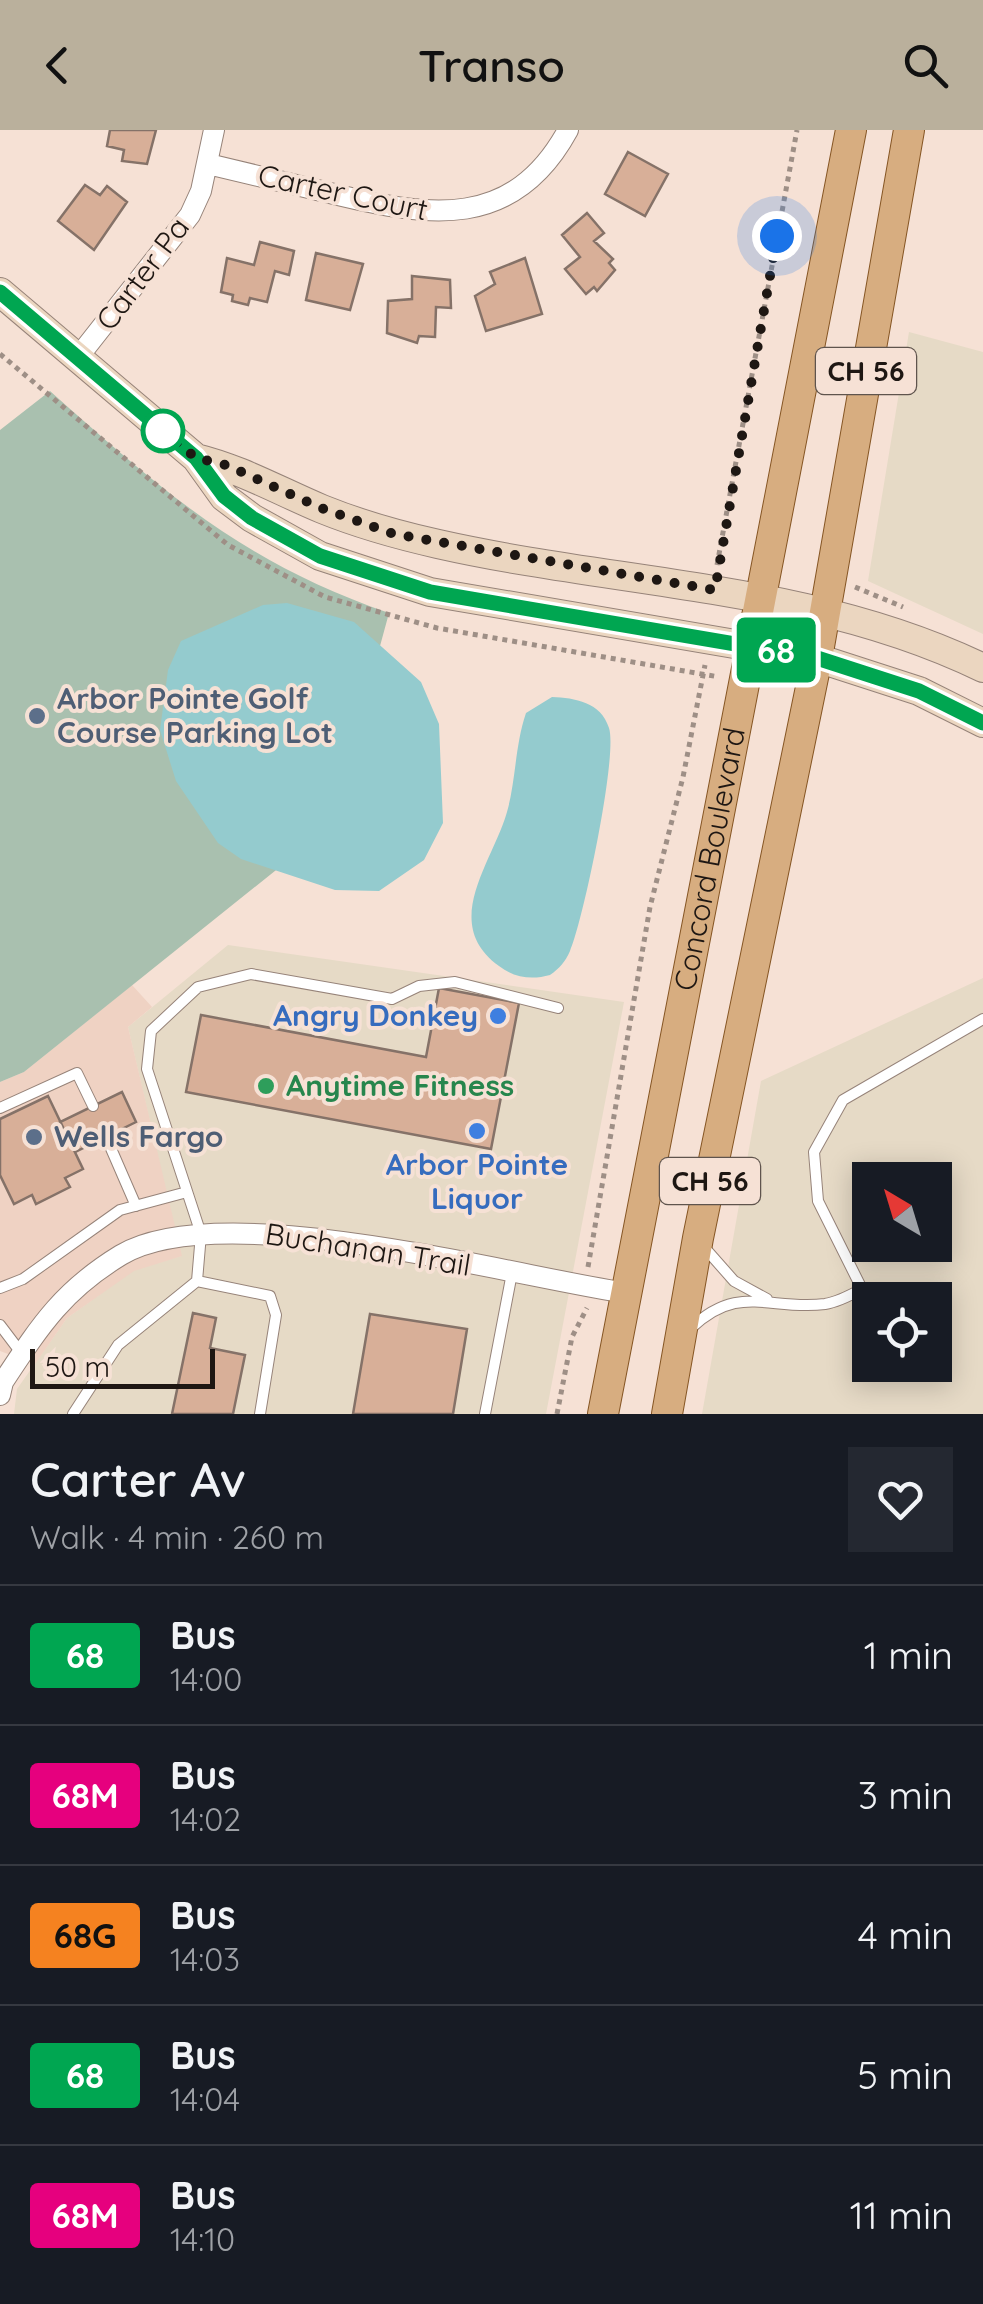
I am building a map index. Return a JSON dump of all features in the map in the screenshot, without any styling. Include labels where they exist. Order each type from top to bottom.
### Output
[{"type":"main road","name":"Concord Boulevard","points":[[603,1414],[763,600],[850,130]]},
{"type":"main road","name":"Concord Boulevard","points":[[667,1414],[698,1238],[817,658],[838,615],[908,130]]},
{"type":"street","name":"Carter Pa","points":[[80,356],[177,238],[201,190],[214,130]]},
{"type":"street","name":"Carter Court","points":[[208,164],[398,210],[451,213],[503,195],[532,177],[556,152],[568,130]]},
{"type":"street","points":[[0,292],[196,458],[224,496],[302,548],[356,570],[430,592],[817,658],[919,691],[983,724]]},
{"type":"street","points":[[196,458],[235,468],[321,508],[394,534],[838,615],[983,668]]},
{"type":"street","name":"Buchanan Trail","points":[[0,1394],[52,1307],[124,1253],[201,1234],[269,1231],[626,1293]]},
{"type":"lane","points":[[74,1414],[118,1345],[197,1281],[201,1234],[147,1069],[150,1031],[198,987],[250,974],[392,999],[418,986],[455,982],[558,1008]]},
{"type":"lane","points":[[680,1339],[725,1304],[768,1300],[824,1304],[862,1289],[818,1201],[814,1152],[843,1100],[983,1018]]},
{"type":"lane","points":[[0,1108],[77,1073],[93,1106]]},
{"type":"lane","points":[[106,1137],[136,1206]]},
{"type":"lane","points":[[0,1288],[23,1279],[120,1210],[187,1192]]},
{"type":"lane","points":[[698,1238],[734,1280],[768,1300]]},
{"type":"lane","points":[[485,1414],[512,1274]]},
{"type":"lane","points":[[197,1281],[270,1296],[276,1315],[260,1414]]},
{"type":"lane","points":[[0,1325],[22,1354]]},
{"type":"path","points":[[715,590],[797,130]]},
{"type":"path","points":[[838,615],[858,568]]},
{"type":"path","points":[[558,1414],[572,1336],[586,1317],[590,1288],[588,1257],[625,1038],[711,640]]},
{"type":"shaded area","points":[[909,332],[983,352],[983,634],[868,581]]},
{"type":"shaded area","points":[[228,945],[624,1002],[546,1414],[14,1414],[17,1389],[67,1318],[134,1270],[181,1256],[128,1027]]},
{"type":"shaded area","points":[[983,978],[983,1414],[702,1414],[761,1081]]},
{"type":"shaded area","points":[[132,985],[152,1007],[128,1027],[182,1256],[134,1271],[67,1318],[35,1364],[0,1351],[0,1082],[24,1072]]},
{"type":"green space","points":[[50,391],[207,521],[291,571],[389,613],[331,826],[24,1072],[0,1082],[0,430]]},
{"type":"water","points":[[287,603],[354,622],[421,682],[439,724],[443,823],[424,860],[379,891],[335,890],[241,859],[218,843],[176,781],[160,730],[168,670],[181,641],[263,605]]},
{"type":"water","points":[[552,697],[578,700],[600,712],[609,728],[609,770],[590,875],[570,951],[550,975],[530,978],[505,970],[482,949],[473,931],[472,912],[482,872],[507,812],[526,713]]},
{"type":"building","points":[[110,130],[156,130],[147,164],[122,161],[124,150],[107,146]]},
{"type":"building","points":[[628,152],[668,174],[645,216],[605,194]]},
{"type":"building","points":[[85,185],[100,195],[107,186],[127,202],[94,250],[58,221]]},
{"type":"building","points":[[587,213],[604,233],[594,241],[613,259],[609,263],[615,270],[597,291],[594,287],[586,294],[565,269],[580,257],[562,235]]},
{"type":"building","points":[[260,242],[294,251],[289,275],[275,271],[267,302],[250,298],[248,305],[232,301],[233,295],[221,292],[227,258],[254,265]]},
{"type":"building","points":[[316,253],[363,264],[350,310],[306,300]]},
{"type":"building","points":[[525,258],[542,314],[486,331],[475,296],[495,284],[490,272]]},
{"type":"building","points":[[412,276],[450,280],[451,308],[436,307],[435,337],[419,336],[417,343],[387,333],[388,301],[412,299]]},
{"type":"building","points":[[439,988],[519,1003],[491,1149],[186,1092],[201,1015],[426,1057]]},
{"type":"building","points":[[122,1092],[136,1122],[75,1152],[60,1122]]},
{"type":"building","name":"Wells Fargo","points":[[48,1096],[83,1169],[65,1178],[70,1187],[36,1204],[32,1195],[14,1204],[0,1175],[0,1119]]},
{"type":"building","points":[[193,1313],[216,1318],[210,1348],[245,1355],[233,1414],[172,1414]]},
{"type":"building","points":[[370,1314],[467,1329],[453,1414],[353,1414]]},
{"type":"bus line","name":"68","points":[[0,292],[196,458],[224,496],[284,538],[320,556],[430,592],[817,658],[892,680],[983,723]]},
{"type":"place","name":"Arbor Pointe Golf Course Parking Lot","points":[[37,716]]},
{"type":"place","name":"Angry Donkey","points":[[498,1016]]},
{"type":"place","name":"Anytime Fitness","points":[[266,1086]]},
{"type":"place","name":"Arbor Pointe Liquor","points":[[477,1131]]},
{"type":"place","name":"Wells Fargo","points":[[34,1137]]},
{"type":"route","points":[[163,431],[196,458],[245,472],[321,508],[394,534],[715,590],[777,236]]}]
